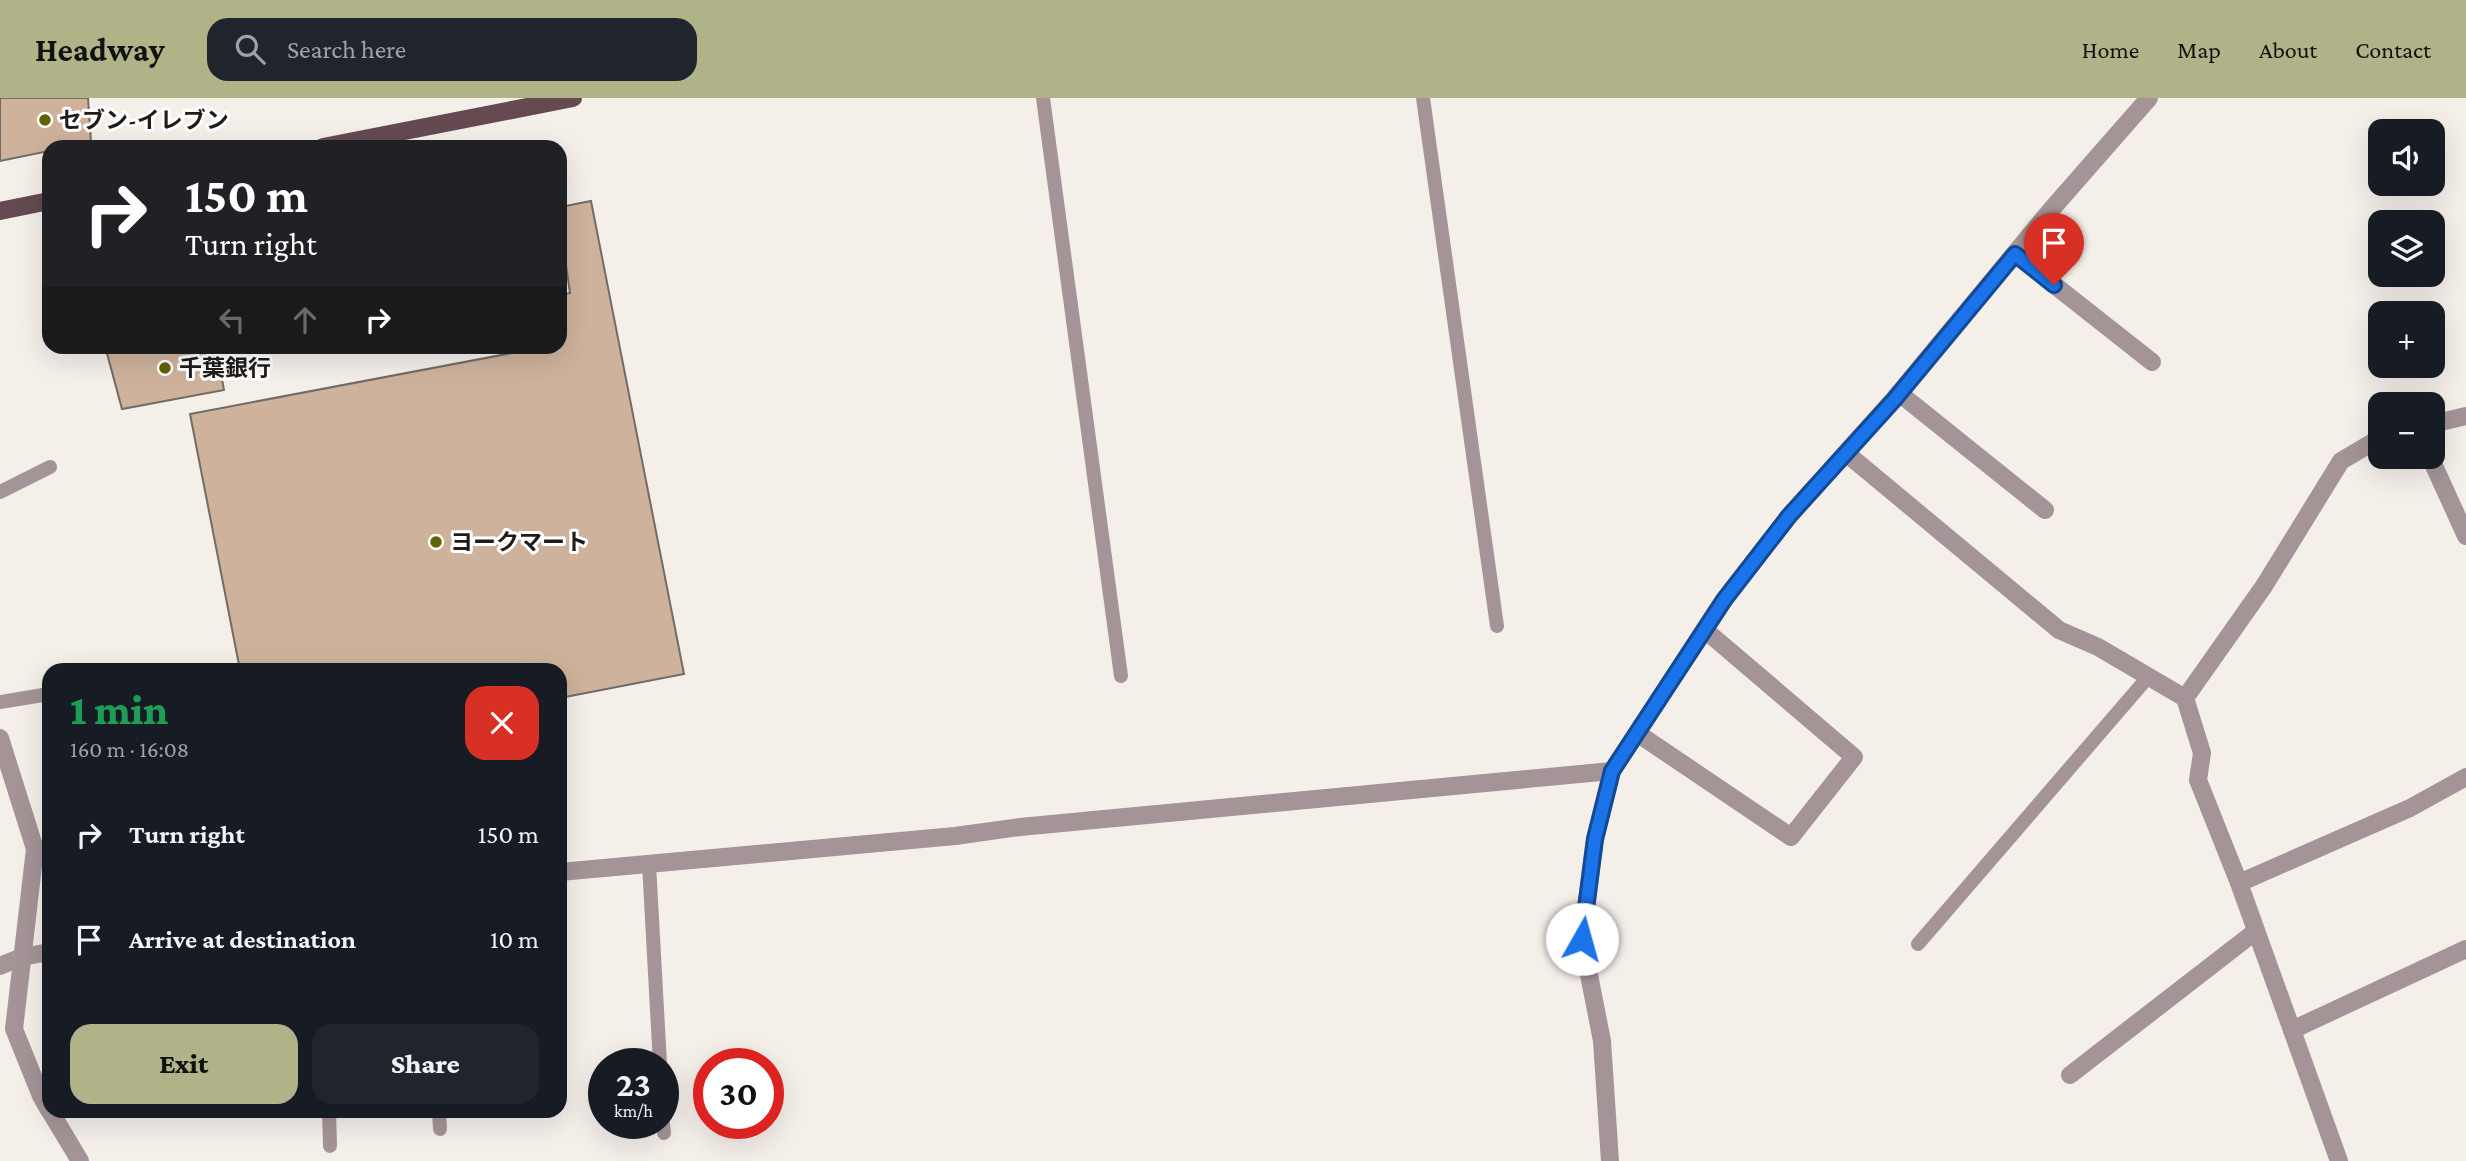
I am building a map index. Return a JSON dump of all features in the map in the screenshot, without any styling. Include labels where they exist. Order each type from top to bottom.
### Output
[{"type":"main road","points":[[359,140],[573,98]]},
{"type":"main road","points":[[0,211],[42,202]]},
{"type":"street","points":[[1610,1161],[1602,1041],[1582,939],[1595,839],[1612,771],[1724,600],[1789,516],[1899,393],[2148,98]]},
{"type":"street","points":[[2015,254],[2152,362]]},
{"type":"street","points":[[1899,393],[2045,510]]},
{"type":"street","points":[[2445,421],[2466,416]]},
{"type":"street","points":[[2185,698],[2264,586],[2341,461],[2368,445]]},
{"type":"street","points":[[1846,453],[2059,630],[2098,646],[2185,698],[2202,753],[2198,780],[2239,883],[2339,1161]]},
{"type":"street","points":[[2435,469],[2466,536]]},
{"type":"street","points":[[1637,733],[1791,837],[1854,757],[1704,630]]},
{"type":"street","points":[[0,738],[35,849],[14,1029],[42,1098]]},
{"type":"street","points":[[567,871],[1612,771]]},
{"type":"street","points":[[2239,883],[2410,808],[2466,777]]},
{"type":"street","points":[[2070,1075],[2256,931]]},
{"type":"street","points":[[2292,1030],[2466,949]]},
{"type":"street","points":[[0,966],[42,953]]},
{"type":"street","points":[[54,1118],[80,1161]]},
{"type":"lane","points":[[1043,98],[1121,676]]},
{"type":"lane","points":[[1423,98],[1497,626]]},
{"type":"lane","points":[[0,492],[50,467]]},
{"type":"lane","points":[[1918,944],[2148,676]]},
{"type":"lane","points":[[0,702],[42,695]]},
{"type":"lane","points":[[649,864],[659,1048]]},
{"type":"lane","points":[[328,1118],[330,1146]]},
{"type":"lane","points":[[439,1118],[440,1129]]},
{"type":"building","name":"セブン-イレブン","points":[[0,98],[88,98],[91,140],[42,140],[42,152],[0,161]]},
{"type":"building","name":"ヨークマート","points":[[591,201],[684,674],[567,697],[567,663],[239,663],[190,414],[507,354],[567,354],[567,294],[570,293],[567,272],[567,206]]},
{"type":"building","name":"千葉銀行","points":[[107,354],[217,354],[224,390],[122,409]]},
{"type":"place","name":"セブン-イレブン","points":[[45,120]]},
{"type":"place","name":"千葉銀行","points":[[165,368]]},
{"type":"place","name":"ヨークマート","points":[[436,542]]},
{"type":"route","points":[[1582,939],[1595,839],[1612,771],[1724,600],[1789,516],[1894,400],[2015,254],[2054,285]]}]
